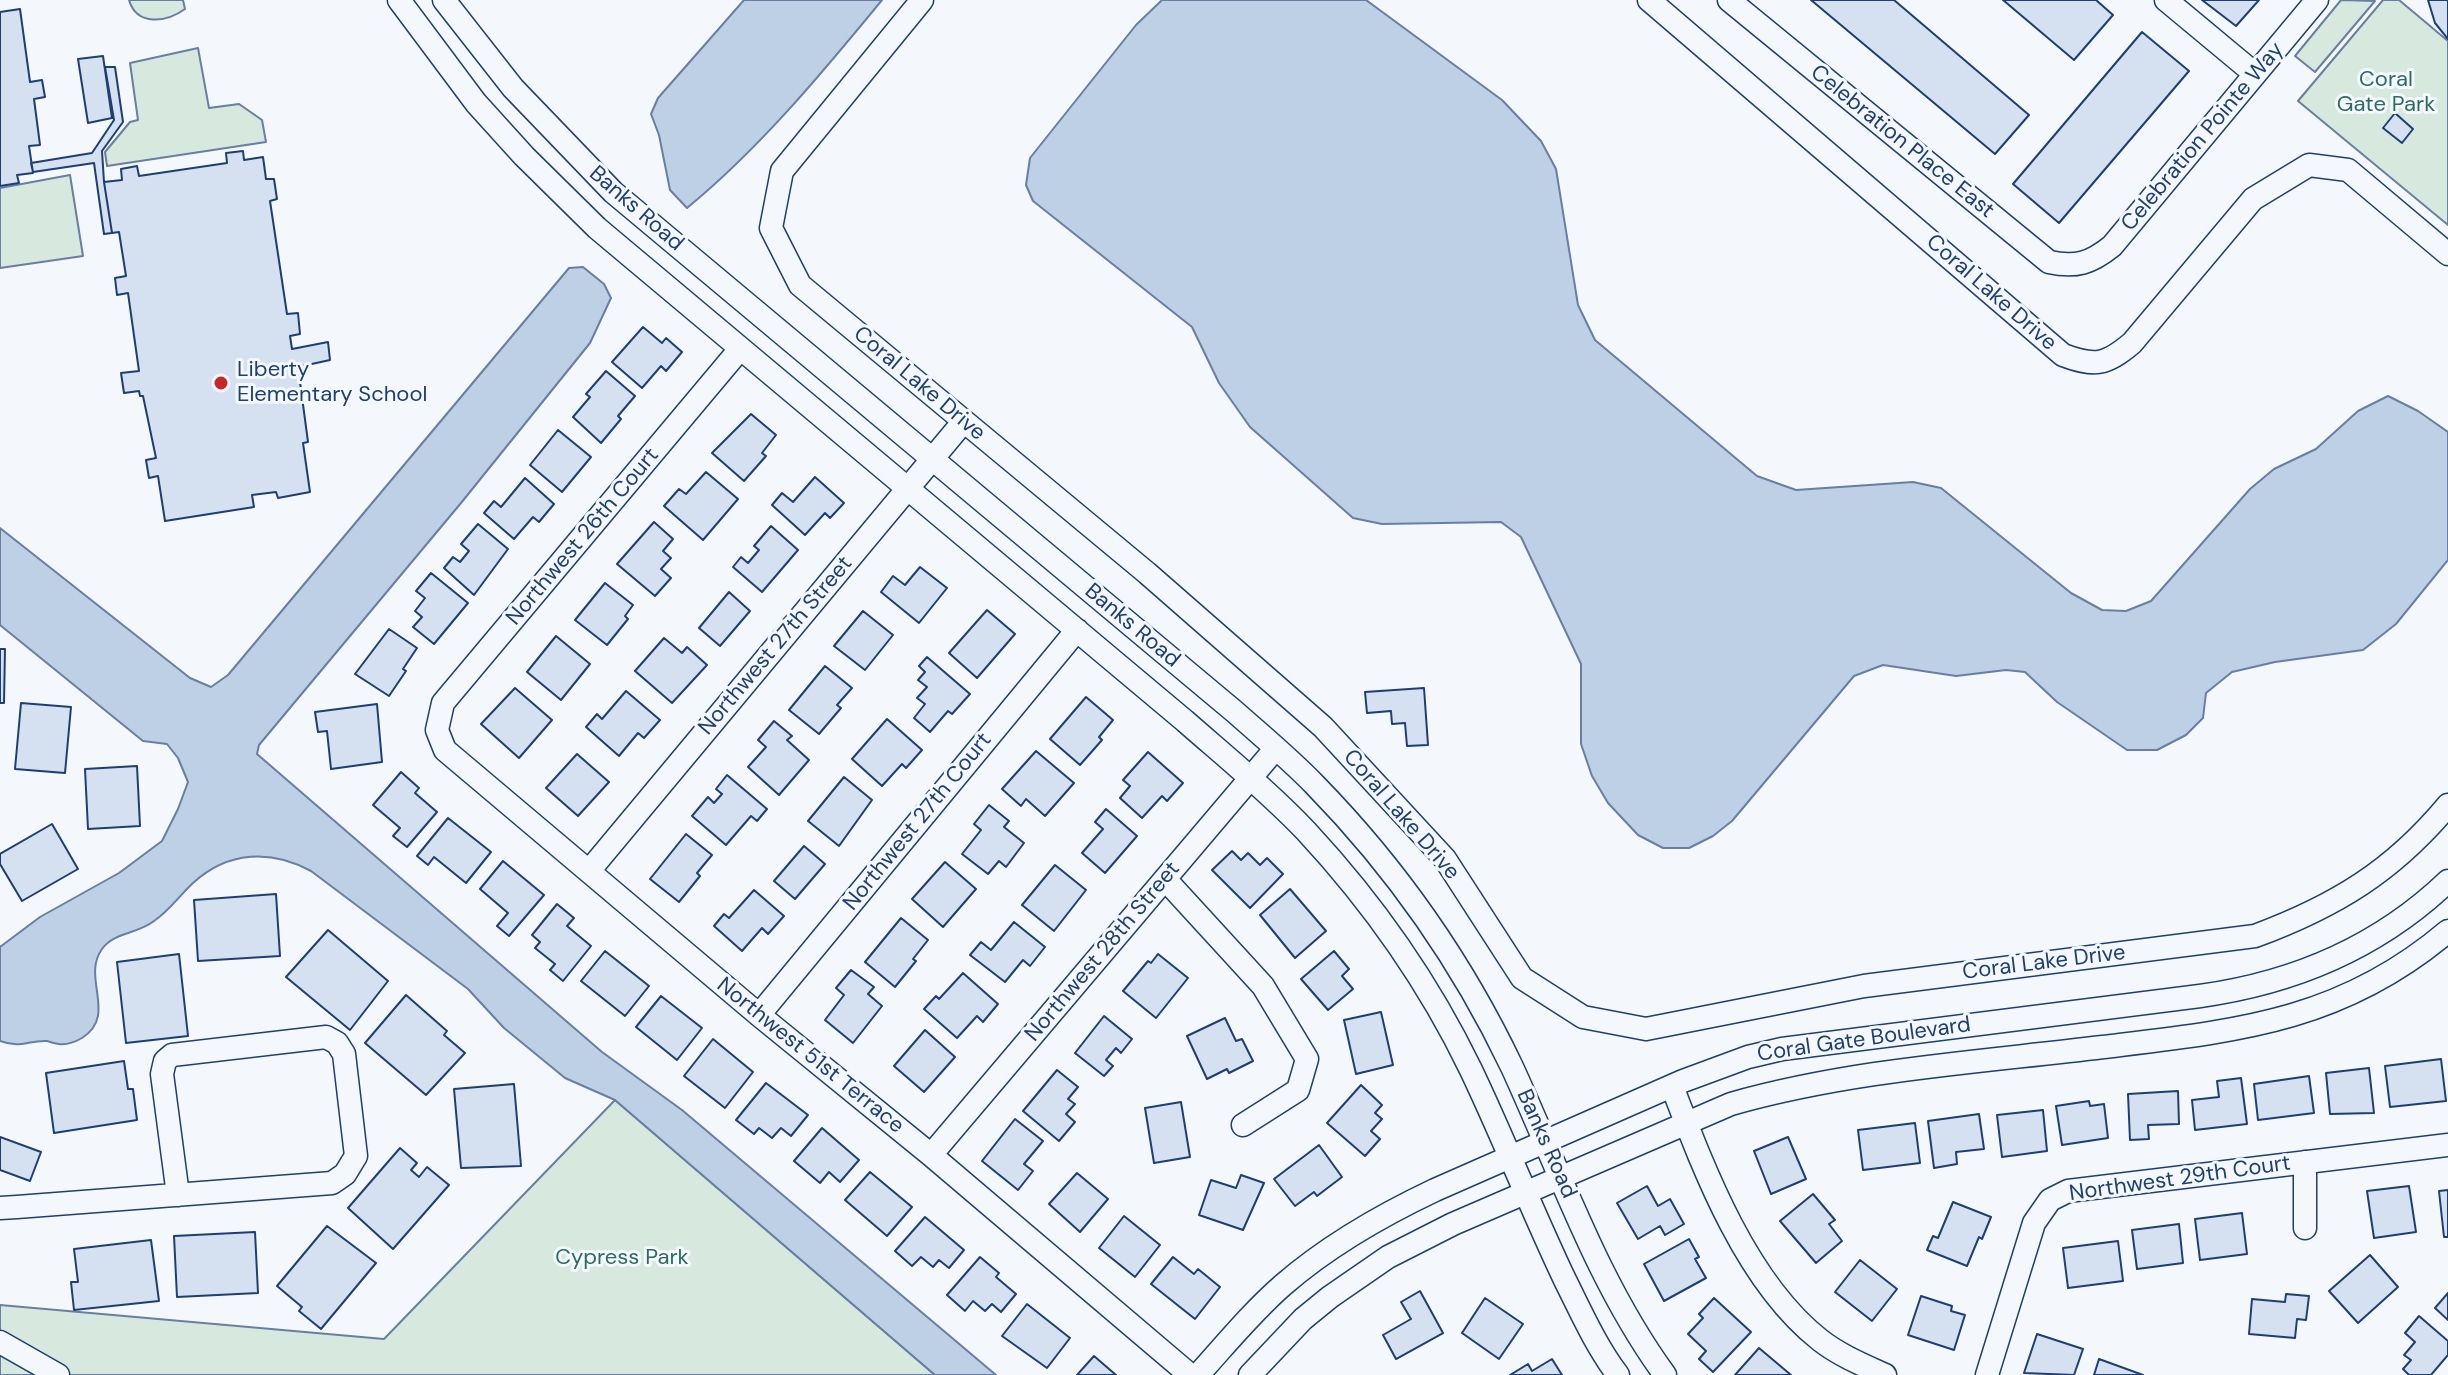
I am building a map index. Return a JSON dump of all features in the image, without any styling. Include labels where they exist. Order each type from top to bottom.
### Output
[{"type":"street","name":"Banks Road","points":[[399,0],[476,103],[597,228],[1250,777],[1305,830],[1353,885],[1436,1004],[1470,1068],[1572,1294],[1604,1357],[1618,1375]]},
{"type":"street","name":"Banks Road","points":[[444,0],[513,88],[613,192],[1276,748],[1362,836],[1421,913],[1479,1003],[1511,1065],[1605,1276],[1638,1338],[1665,1375]]},
{"type":"street","name":"Coral Lake Drive","points":[[922,0],[782,171],[771,228],[800,285],[1147,573],[1323,727],[1445,859],[1522,978],[1583,1017],[1646,1029],[1864,986],[2255,936],[2308,916],[2377,875],[2417,841],[2448,805]]},
{"type":"street","name":"Coral Lake Drive","points":[[1649,0],[2063,355],[2087,364],[2114,359],[2132,343],[2253,199],[2309,165],[2348,170],[2448,254]]},
{"type":"street","name":"Celebration Place East","points":[[1729,0],[2049,262],[2082,264]]},
{"type":"street","points":[[2166,0],[2255,74]]},
{"type":"street","name":"Celebration Pointe Way","points":[[2082,264],[2096,259],[2112,246],[2317,0]]},
{"type":"street","name":"Northwest 26th Court","points":[[437,730],[443,703],[740,349]]},
{"type":"street","name":"Northwest 27th Street","points":[[589,871],[964,421]]},
{"type":"street","name":"Northwest 27th Court","points":[[759,1015],[1077,630]]},
{"type":"street","name":"Northwest 51st Terrace","points":[[437,730],[445,750],[1190,1375]]},
{"type":"street","name":"Northwest 28th Street","points":[[931,1155],[1276,748]]},
{"type":"street","points":[[1165,879],[1263,986],[1307,1059],[1298,1090],[1243,1125]]},
{"type":"street","name":"Coral Gate Boulevard","points":[[1198,1375],[1272,1296],[1340,1241],[1402,1206],[1672,1086],[1737,1061],[1782,1049],[2200,996],[2269,983],[2303,973],[2366,941],[2446,887]]},
{"type":"street","name":"Coral Gate Boulevard","points":[[1250,1375],[1303,1319],[1358,1276],[1420,1239],[1731,1104],[1834,1080],[2217,1033],[2275,1022],[2321,1007],[2369,985],[2413,958],[2448,931]]},
{"type":"street","points":[[0,1208],[178,1195],[332,1183],[345,1174],[356,1156],[344,1054],[337,1043],[326,1037],[172,1055],[165,1061],[162,1074],[178,1195]]},
{"type":"street","points":[[1672,1086],[1735,1232],[1762,1278],[1819,1339],[1855,1362],[1885,1375]]},
{"type":"street","name":"Northwest 29th Court","points":[[1987,1375],[2034,1223],[2050,1200],[2068,1191],[2448,1145]]},
{"type":"street","name":"Northwest 29th Court","points":[[2305,1162],[2305,1228]]},
{"type":"street","points":[[0,1342],[58,1375]]},
{"type":"green space","points":[[129,0],[183,0],[185,9],[170,17],[153,20],[139,15]]},
{"type":"green space","points":[[2341,0],[2375,1],[2315,72],[2295,56]]},
{"type":"green space","name":"Coral Gate Park","points":[[2383,0],[2399,0],[2448,41],[2448,225],[2298,101]]},
{"type":"green space","points":[[198,48],[209,108],[239,104],[262,120],[266,142],[107,166],[105,152],[130,122],[138,120],[130,63]]},
{"type":"green space","points":[[70,175],[83,256],[0,268],[0,188]]},
{"type":"green space","name":"Cypress Park","points":[[615,1100],[935,1375],[0,1375],[0,1305],[384,1339]]},
{"type":"water","points":[[744,0],[882,0],[765,135],[687,208],[670,190],[659,135],[651,114],[658,98]]},
{"type":"water","points":[[1162,0],[1366,0],[1502,100],[1541,141],[1556,169],[1578,305],[1595,340],[1757,476],[1796,490],[1913,482],[1941,488],[2071,593],[2102,610],[2126,611],[2151,601],[2250,489],[2274,469],[2316,449],[2358,411],[2388,396],[2418,411],[2448,432],[2448,560],[2396,624],[2363,650],[2275,662],[2232,672],[2206,693],[2203,718],[2186,735],[2157,750],[2127,750],[2057,702],[2025,672],[2006,670],[1956,676],[1883,665],[1854,676],[1732,821],[1713,836],[1689,848],[1663,848],[1638,835],[1608,803],[1592,776],[1581,744],[1581,664],[1521,537],[1501,522],[1382,524],[1353,518],[1250,427],[1219,383],[1192,327],[1033,201],[1026,185],[1030,158],[1136,25]]},
{"type":"water","points":[[583,267],[604,284],[611,298],[590,343],[259,745],[257,754],[602,1052],[682,1110],[996,1375],[935,1375],[615,1100],[565,1078],[504,1028],[468,989],[311,871],[296,864],[265,857],[235,859],[206,872],[154,921],[107,943],[97,960],[95,972],[99,1007],[97,1018],[92,1029],[82,1038],[62,1044],[0,1041],[0,947],[40,917],[119,873],[162,841],[188,782],[178,758],[167,744],[143,741],[0,625],[0,528],[190,678],[211,687],[228,675],[569,268]]},
{"type":"building","points":[[1811,0],[1894,0],[2029,115],[1995,154]]},
{"type":"building","points":[[2003,0],[2096,0],[2113,15],[2074,60]]},
{"type":"building","points":[[2202,0],[2259,0],[2236,26]]},
{"type":"building","points":[[2428,0],[2448,0],[2448,39],[2435,23]]},
{"type":"building","points":[[20,9],[30,82],[42,80],[45,97],[34,99],[40,145],[29,146],[33,173],[17,175],[19,183],[0,186],[0,12]]},
{"type":"building","points":[[2142,32],[2189,71],[2059,223],[2013,184]]},
{"type":"building","points":[[103,56],[112,118],[88,123],[78,59]]},
{"type":"building","points":[[105,67],[115,67],[123,122],[102,151],[112,233],[104,234],[94,163],[33,172],[31,163],[92,153],[114,120]]},
{"type":"building","points":[[2395,113],[2413,129],[2402,143],[2383,128]]},
{"type":"building","points":[[243,151],[244,160],[263,157],[266,179],[274,179],[277,199],[270,201],[287,314],[298,313],[300,334],[290,336],[292,349],[328,342],[330,360],[298,367],[308,442],[303,443],[310,492],[278,498],[276,492],[252,495],[254,507],[165,521],[158,476],[149,478],[146,460],[156,458],[143,396],[139,391],[124,393],[121,373],[139,371],[128,293],[117,295],[115,278],[126,276],[119,232],[112,233],[104,182],[122,180],[121,169],[137,166],[139,176],[227,163],[226,153]]},
{"type":"building","points":[[643,327],[662,343],[666,338],[682,352],[666,371],[661,366],[642,388],[612,362]]},
{"type":"building","points":[[606,371],[635,396],[601,443],[573,417],[590,397],[586,394]]},
{"type":"building","points":[[751,414],[776,435],[762,453],[766,456],[744,481],[712,453]]},
{"type":"building","points":[[558,430],[591,457],[562,492],[530,465]]},
{"type":"building","points":[[706,472],[738,499],[703,540],[664,506],[679,489],[686,494]]},
{"type":"building","points":[[815,477],[844,503],[830,518],[825,513],[805,535],[772,505],[782,493],[793,502]]},
{"type":"building","points":[[525,478],[554,504],[539,522],[533,517],[514,539],[484,513],[494,501],[501,507]]},
{"type":"building","points":[[654,522],[673,539],[663,551],[671,558],[661,569],[671,578],[655,596],[617,564]]},
{"type":"building","points":[[478,524],[508,549],[474,595],[444,568],[453,557],[460,562],[469,551],[461,544]]},
{"type":"building","points":[[771,526],[798,550],[762,592],[733,567],[741,557],[748,563],[759,550],[754,546]]},
{"type":"building","points":[[920,567],[947,588],[919,623],[881,592],[893,576],[905,585]]},
{"type":"building","points":[[431,573],[468,603],[434,644],[413,627],[422,617],[415,611],[425,598],[416,591]]},
{"type":"building","points":[[605,583],[633,605],[625,616],[628,619],[607,645],[575,620]]},
{"type":"building","points":[[729,592],[750,611],[720,646],[699,628]]},
{"type":"building","points":[[987,610],[1015,634],[977,678],[949,653]]},
{"type":"building","points":[[863,611],[893,635],[865,670],[834,646]]},
{"type":"building","points":[[389,629],[417,648],[389,696],[355,674]]},
{"type":"building","points":[[556,636],[590,664],[561,700],[527,672]]},
{"type":"building","points":[[664,638],[682,653],[687,647],[707,665],[672,703],[635,671]]},
{"type":"building","points":[[0,649],[5,649],[4,703],[0,703]]},
{"type":"building","points":[[927,657],[970,694],[952,714],[948,711],[930,732],[914,718],[925,704],[917,698],[927,687],[918,680],[925,672],[919,666]]},
{"type":"building","points":[[825,666],[852,688],[837,705],[841,708],[819,734],[789,710]]},
{"type":"building","points":[[515,688],[552,720],[519,758],[481,724]]},
{"type":"building","points":[[1424,688],[1428,745],[1407,746],[1405,723],[1392,724],[1391,711],[1367,713],[1365,692]]},
{"type":"building","points":[[626,691],[660,720],[644,738],[638,733],[619,756],[586,727],[597,714],[602,719]]},
{"type":"building","points":[[1086,697],[1113,720],[1099,737],[1102,740],[1080,765],[1050,739]]},
{"type":"building","points":[[21,703],[71,707],[65,773],[15,769]]},
{"type":"building","points":[[377,704],[382,762],[331,769],[327,731],[318,732],[315,712]]},
{"type":"building","points":[[887,719],[922,750],[906,768],[902,764],[882,786],[852,759]]},
{"type":"building","points":[[774,721],[792,736],[787,740],[809,760],[779,795],[748,767],[766,747],[758,740]]},
{"type":"building","points":[[1036,751],[1074,783],[1045,816],[1026,799],[1021,806],[1002,789]]},
{"type":"building","points":[[1148,752],[1183,783],[1167,801],[1162,796],[1142,818],[1120,798],[1130,786],[1123,780]]},
{"type":"building","points":[[577,754],[609,782],[578,816],[546,788]]},
{"type":"building","points":[[137,766],[140,826],[88,829],[85,769]]},
{"type":"building","points":[[401,772],[419,788],[415,793],[437,812],[407,847],[393,836],[400,828],[373,805]]},
{"type":"building","points":[[727,775],[767,809],[757,821],[751,816],[726,845],[692,816],[708,797],[714,803],[722,794],[716,789]]},
{"type":"building","points":[[844,777],[872,800],[839,846],[808,821]]},
{"type":"building","points":[[989,805],[1009,821],[1004,827],[1024,843],[1006,867],[999,861],[988,874],[962,854],[981,830],[974,824]]},
{"type":"building","points":[[1106,809],[1137,836],[1105,873],[1082,853],[1103,829],[1095,822]]},
{"type":"building","points":[[448,818],[491,852],[466,883],[434,857],[428,865],[417,856]]},
{"type":"building","points":[[52,824],[78,869],[22,901],[0,864],[0,854]]},
{"type":"building","points":[[686,834],[712,855],[679,902],[650,879]]},
{"type":"building","points":[[804,846],[825,864],[795,899],[774,881]]},
{"type":"building","points":[[1232,851],[1241,860],[1248,853],[1260,865],[1267,858],[1283,874],[1250,908],[1212,870]]},
{"type":"building","points":[[503,861],[544,895],[509,936],[497,926],[508,913],[480,889]]},
{"type":"building","points":[[945,862],[976,889],[943,927],[912,899]]},
{"type":"building","points":[[1055,865],[1086,890],[1054,931],[1022,905]]},
{"type":"building","points":[[1290,889],[1326,931],[1295,958],[1260,915]]},
{"type":"building","points":[[754,890],[784,916],[768,934],[762,928],[742,951],[714,926],[724,914],[729,918]]},
{"type":"building","points":[[276,894],[280,956],[198,961],[194,900]]},
{"type":"building","points":[[557,904],[574,918],[567,926],[591,946],[563,981],[550,970],[555,964],[535,948],[540,942],[532,935]]},
{"type":"building","points":[[901,918],[928,940],[895,987],[865,962]]},
{"type":"building","points":[[1014,922],[1045,947],[1030,966],[1023,960],[1005,982],[970,955],[981,942],[991,950]]},
{"type":"building","points":[[328,930],[388,981],[350,1030],[286,977]]},
{"type":"building","points":[[605,951],[649,986],[625,1016],[581,981]]},
{"type":"building","points":[[1334,951],[1349,969],[1342,976],[1353,989],[1328,1010],[1301,979]]},
{"type":"building","points":[[179,954],[188,1036],[126,1043],[117,962]]},
{"type":"building","points":[[1158,954],[1188,978],[1156,1018],[1123,991],[1148,961],[1151,963]]},
{"type":"building","points":[[851,970],[874,987],[868,994],[882,1006],[853,1043],[825,1020],[844,995],[836,988]]},
{"type":"building","points":[[963,973],[998,1004],[983,1022],[977,1016],[957,1038],[924,1009],[936,996],[939,999]]},
{"type":"building","points":[[406,995],[447,1031],[444,1035],[465,1053],[426,1095],[365,1043]]},
{"type":"building","points":[[661,996],[702,1028],[677,1060],[636,1027]]},
{"type":"building","points":[[1381,1012],[1393,1065],[1356,1074],[1344,1020]]},
{"type":"building","points":[[1104,1016],[1132,1039],[1121,1053],[1116,1048],[1106,1060],[1113,1066],[1104,1076],[1075,1053]]},
{"type":"building","points":[[1225,1018],[1236,1041],[1242,1039],[1253,1061],[1229,1073],[1227,1069],[1207,1079],[1187,1036]]},
{"type":"building","points":[[925,1030],[955,1057],[924,1092],[894,1066]]},
{"type":"building","points":[[713,1039],[753,1072],[725,1108],[684,1076]]},
{"type":"building","points":[[2441,1059],[2446,1101],[2390,1107],[2385,1066]]},
{"type":"building","points":[[124,1061],[128,1089],[133,1089],[137,1120],[54,1133],[46,1073]]},
{"type":"building","points":[[2369,1068],[2374,1113],[2330,1114],[2326,1073]]},
{"type":"building","points":[[1057,1070],[1078,1087],[1068,1099],[1075,1104],[1066,1114],[1075,1122],[1059,1141],[1023,1111]]},
{"type":"building","points":[[2309,1076],[2314,1113],[2258,1120],[2254,1084]]},
{"type":"building","points":[[2241,1078],[2247,1124],[2195,1130],[2192,1100],[2219,1097],[2217,1081]]},
{"type":"building","points":[[766,1083],[808,1115],[791,1136],[781,1128],[772,1138],[759,1128],[754,1134],[736,1120]]},
{"type":"building","points":[[514,1084],[521,1166],[461,1168],[454,1089]]},
{"type":"building","points":[[1361,1085],[1382,1105],[1375,1113],[1382,1119],[1371,1131],[1380,1139],[1365,1156],[1327,1123]]},
{"type":"building","points":[[2178,1091],[2179,1124],[2148,1125],[2149,1139],[2130,1140],[2128,1094]]},
{"type":"building","points":[[2089,1101],[2090,1106],[2104,1104],[2108,1138],[2062,1145],[2056,1106]]},
{"type":"building","points":[[1181,1102],[1190,1157],[1154,1163],[1145,1108]]},
{"type":"building","points":[[2043,1110],[2047,1151],[2002,1157],[1997,1115]]},
{"type":"building","points":[[1979,1114],[1984,1149],[1956,1152],[1957,1164],[1934,1168],[1928,1121]]},
{"type":"building","points":[[1015,1119],[1043,1141],[1024,1164],[1033,1171],[1018,1190],[982,1161]]},
{"type":"building","points":[[1915,1123],[1920,1163],[1863,1170],[1858,1130]]},
{"type":"building","points":[[822,1128],[859,1160],[840,1182],[829,1172],[820,1183],[794,1161]]},
{"type":"building","points":[[0,1137],[41,1152],[30,1181],[0,1170]]},
{"type":"building","points":[[1788,1137],[1806,1179],[1771,1194],[1754,1151]]},
{"type":"building","points":[[1319,1145],[1342,1177],[1317,1196],[1314,1192],[1295,1206],[1274,1179]]},
{"type":"building","points":[[400,1148],[417,1163],[411,1170],[419,1177],[427,1167],[449,1185],[393,1249],[348,1208]]},
{"type":"building","points":[[870,1172],[912,1207],[887,1236],[845,1200]]},
{"type":"building","points":[[1077,1173],[1108,1199],[1080,1232],[1049,1204]]},
{"type":"building","points":[[1241,1175],[1264,1183],[1243,1230],[1199,1215],[1211,1180],[1236,1188]]},
{"type":"building","points":[[1647,1186],[1658,1206],[1670,1199],[1684,1224],[1665,1235],[1660,1226],[1638,1239],[1617,1203]]},
{"type":"building","points":[[2409,1186],[2416,1232],[2374,1238],[2367,1191]]},
{"type":"building","points":[[2448,1190],[2448,1237],[2444,1237],[2439,1191]]},
{"type":"building","points":[[1813,1194],[1835,1220],[1829,1224],[1842,1241],[1816,1263],[1780,1221]]},
{"type":"building","points":[[1953,1202],[1991,1217],[1967,1266],[1927,1250],[1933,1236],[1938,1238]]},
{"type":"building","points":[[2242,1213],[2247,1254],[2200,1260],[2195,1219]]},
{"type":"building","points":[[1124,1216],[1160,1245],[1135,1277],[1099,1248]]},
{"type":"building","points":[[925,1217],[964,1250],[949,1268],[939,1260],[933,1267],[921,1257],[912,1266],[895,1251]]},
{"type":"building","points":[[2179,1224],[2183,1263],[2137,1269],[2132,1230]]},
{"type":"building","points":[[327,1226],[376,1263],[321,1329],[299,1311],[302,1307],[277,1286]]},
{"type":"building","points":[[255,1232],[258,1293],[177,1297],[174,1236]]},
{"type":"building","points":[[1689,1239],[1699,1257],[1695,1259],[1706,1278],[1664,1301],[1644,1264]]},
{"type":"building","points":[[151,1240],[159,1301],[74,1310],[71,1282],[78,1282],[74,1249]]},
{"type":"building","points":[[2118,1241],[2123,1281],[2068,1288],[2063,1248]]},
{"type":"building","points":[[2370,1255],[2398,1287],[2358,1323],[2329,1291]]},
{"type":"building","points":[[980,1257],[999,1273],[996,1277],[1016,1294],[1001,1312],[992,1304],[985,1311],[973,1301],[965,1311],[947,1295]]},
{"type":"building","points":[[1173,1257],[1194,1274],[1198,1269],[1220,1287],[1195,1319],[1151,1284]]},
{"type":"building","points":[[1860,1260],[1897,1289],[1872,1321],[1835,1292]]},
{"type":"building","points":[[1420,1291],[1443,1333],[1396,1359],[1383,1335],[1411,1319],[1401,1302]]},
{"type":"building","points":[[2448,1293],[2448,1320],[2435,1308]]},
{"type":"building","points":[[2286,1294],[2309,1296],[2306,1320],[2297,1319],[2295,1338],[2249,1334],[2252,1299],[2285,1302]]},
{"type":"building","points":[[1921,1296],[1952,1306],[1951,1311],[1965,1315],[1954,1350],[1908,1335]]},
{"type":"building","points":[[1485,1298],[1523,1324],[1499,1359],[1462,1333]]},
{"type":"building","points":[[1714,1298],[1751,1332],[1713,1372],[1699,1359],[1706,1351],[1688,1334],[1703,1318],[1699,1314]]},
{"type":"building","points":[[1027,1304],[1070,1338],[1047,1368],[1002,1336]]},
{"type":"building","points":[[2419,1316],[2448,1341],[2448,1355],[2431,1375],[2409,1375],[2403,1369],[2411,1360],[2404,1355],[2415,1342],[2405,1333]]},
{"type":"building","points":[[2037,1334],[2083,1349],[2074,1375],[2024,1373]]},
{"type":"building","points":[[1759,1348],[1791,1375],[1735,1375]]},
{"type":"building","points":[[1094,1356],[1116,1375],[1077,1375]]},
{"type":"building","points":[[1552,1359],[1562,1375],[1510,1375],[1528,1364],[1532,1371]]},
{"type":"building","points":[[2099,1359],[2143,1375],[2094,1375]]},
{"type":"place","name":"Liberty Elementary School","points":[[221,383]]}]
